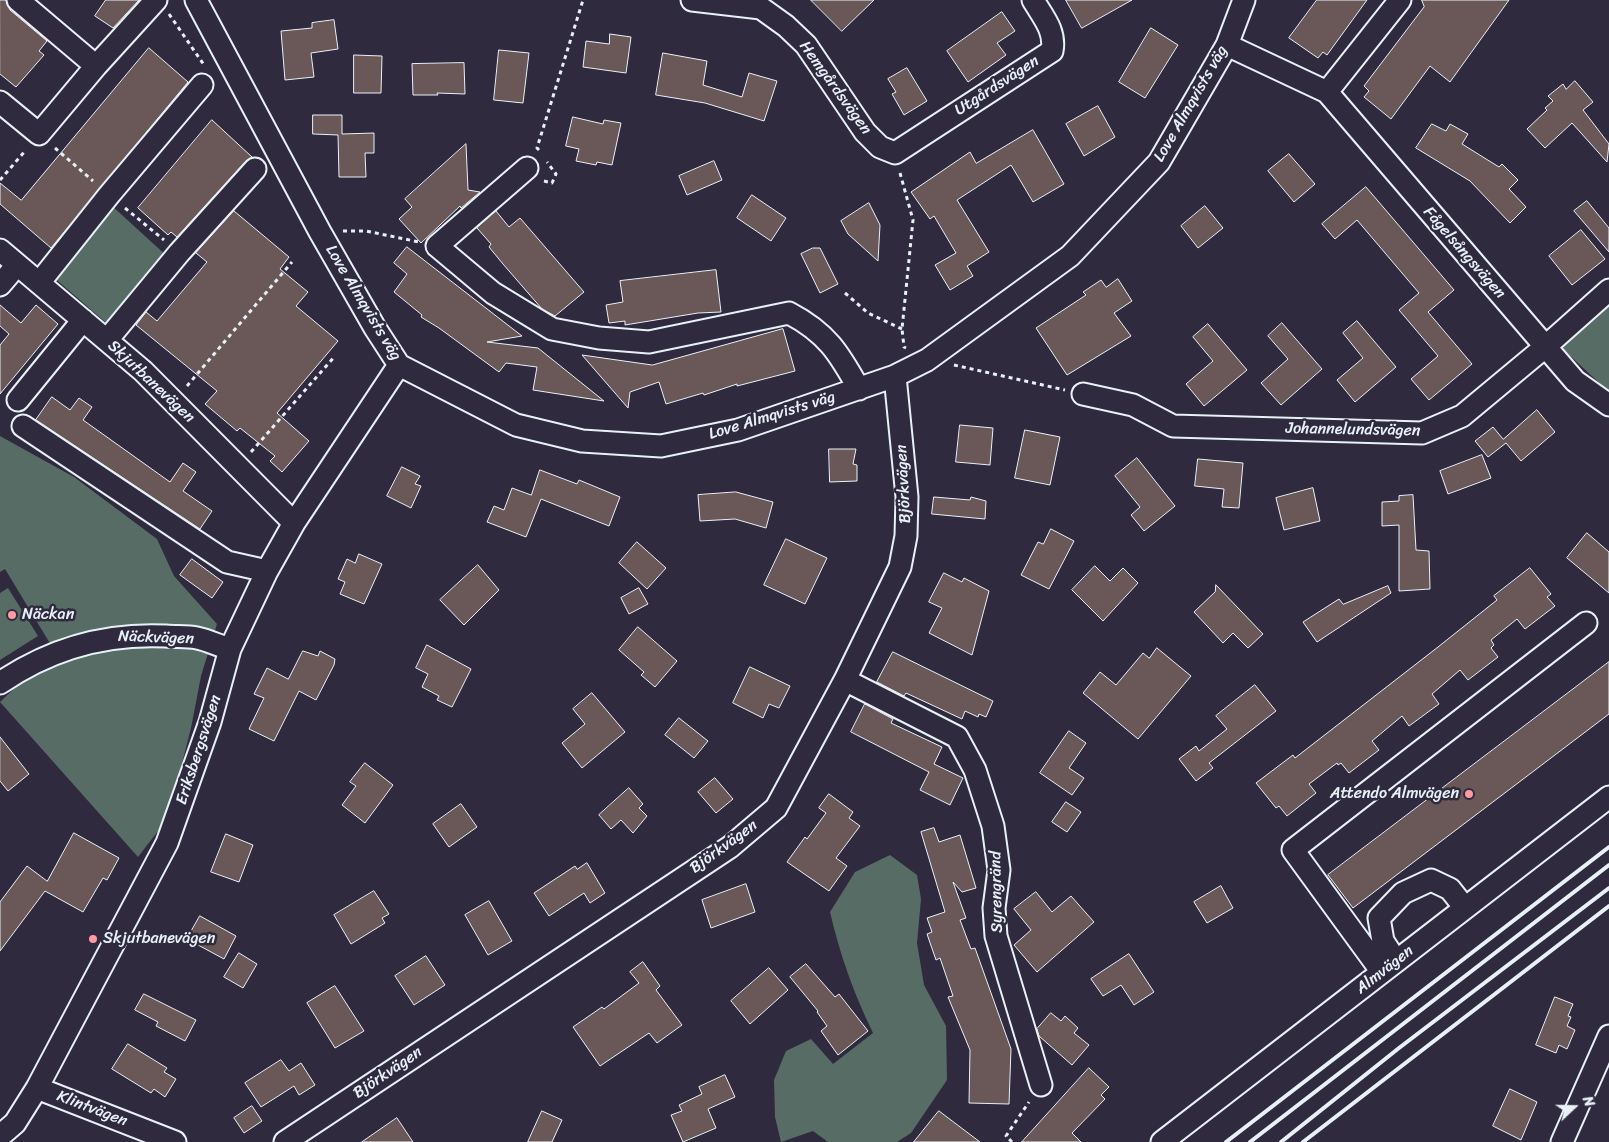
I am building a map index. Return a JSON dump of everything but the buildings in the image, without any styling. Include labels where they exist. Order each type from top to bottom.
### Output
[{"type":"street","points":[[18,0],[96,66]]},
{"type":"street","name":"Hemgårdsvägen","points":[[692,0],[765,4],[806,45],[865,132],[880,147],[895,153]]},
{"type":"street","name":"Utgårdsvägen","points":[[895,153],[1052,51],[1054,39],[1050,28],[1033,0]]},
{"type":"street","name":"Love Almqvists väg","points":[[202,2],[320,232],[375,328],[400,365],[516,425],[582,441],[661,446],[738,430],[895,376],[927,360],[1070,256],[1159,162],[1227,44],[1244,0]]},
{"type":"street","points":[[1326,92],[1400,0]]},
{"type":"street","points":[[0,102],[39,134],[96,66],[154,2]]},
{"type":"street","name":"Fågelsångsvägen","points":[[1227,44],[1326,92],[1575,381],[1609,405]]},
{"type":"street","points":[[39,283],[109,195],[202,85]]},
{"type":"street","points":[[437,246],[528,168]]},
{"type":"street","points":[[107,340],[179,253],[255,169]]},
{"type":"street","name":"Love Almqvists väg","points":[[437,246],[493,294],[552,329],[590,336],[649,342],[790,313],[813,325],[838,353],[859,389]]},
{"type":"street","name":"Skjutbanevägen","points":[[0,250],[143,371],[294,523]]},
{"type":"street","points":[[0,285],[17,264]]},
{"type":"street","name":"Johannelundsvägen","points":[[1083,394],[1133,405],[1173,426],[1422,433],[1462,416],[1545,347],[1609,290]]},
{"type":"street","points":[[18,400],[83,320]]},
{"type":"street","name":"Eriksbergsvägen","points":[[0,1136],[15,1123],[37,1088],[167,843],[210,722],[230,650],[267,571],[294,523],[400,365]]},
{"type":"street","name":"Björkvägen","points":[[285,1142],[730,846],[776,808],[845,680],[900,567],[906,536],[907,497],[895,376]]},
{"type":"street","points":[[23,426],[227,562],[267,571]]},
{"type":"street","points":[[1389,967],[1293,850],[1586,623]]},
{"type":"street","name":"Näckvägen","points":[[0,683],[40,659],[70,647],[109,637],[142,635],[196,638],[230,650]]},
{"type":"street","name":"Syrengränd","points":[[845,680],[957,737],[975,770],[994,826],[998,870],[994,908],[996,936],[1041,1085]]},
{"type":"street","name":"Almvägen","points":[[1162,1142],[1609,797]]},
{"type":"street","points":[[1389,967],[1382,941],[1379,918],[1403,893],[1431,880],[1450,889],[1465,908]]},
{"type":"street","points":[[1562,1142],[1609,1036]]},
{"type":"street","name":"Klintvägen","points":[[37,1088],[175,1142]]},
{"type":"path","points":[[528,168],[544,181],[552,183],[555,178],[556,174],[537,148],[583,0]]},
{"type":"path","points":[[154,2],[173,17],[200,58],[208,77],[202,85]]},
{"type":"path","points":[[0,180],[39,134],[179,253]]},
{"type":"path","points":[[846,293],[868,313],[902,329],[913,220],[895,153]]},
{"type":"path","points":[[366,231],[437,246]]},
{"type":"path","points":[[174,402],[292,262]]},
{"type":"path","points":[[238,466],[335,356]]},
{"type":"path","points":[[927,360],[1083,394]]},
{"type":"path","points":[[1012,1142],[1006,1136],[1041,1085]]},
{"type":"green space","points":[[111,205],[169,258],[111,327],[51,275]]},
{"type":"green space","points":[[1609,300],[1609,392],[1565,351],[1562,345]]},
{"type":"green space","name":"Näckan","points":[[0,436],[74,477],[157,539],[174,576],[217,624],[201,676],[191,728],[168,818],[138,857],[0,702],[54,650],[5,569],[0,572]]},
{"type":"green space","name":"Näckan","points":[[8,588],[38,636],[0,660],[0,593]]},
{"type":"green space","points":[[890,855],[917,875],[921,899],[917,943],[924,985],[946,1026],[947,1080],[911,1133],[897,1142],[828,1142],[813,1131],[781,1142],[775,1117],[774,1080],[786,1051],[811,1039],[833,1064],[873,1033],[848,974],[830,912],[855,872]]},
{"type":"railway","points":[[1226,1142],[1609,847]]},
{"type":"railway","points":[[1250,1142],[1609,865]]},
{"type":"railway","points":[[1281,1142],[1399,1048],[1609,888]]},
{"type":"railway","points":[[1303,1142],[1609,906]]},
{"type":"place","name":"Näckan","points":[[12,615]]},
{"type":"place","name":"Attendo Almvägen","points":[[1469,794]]},
{"type":"place","name":"Skjutbanevägen","points":[[93,939]]}]
